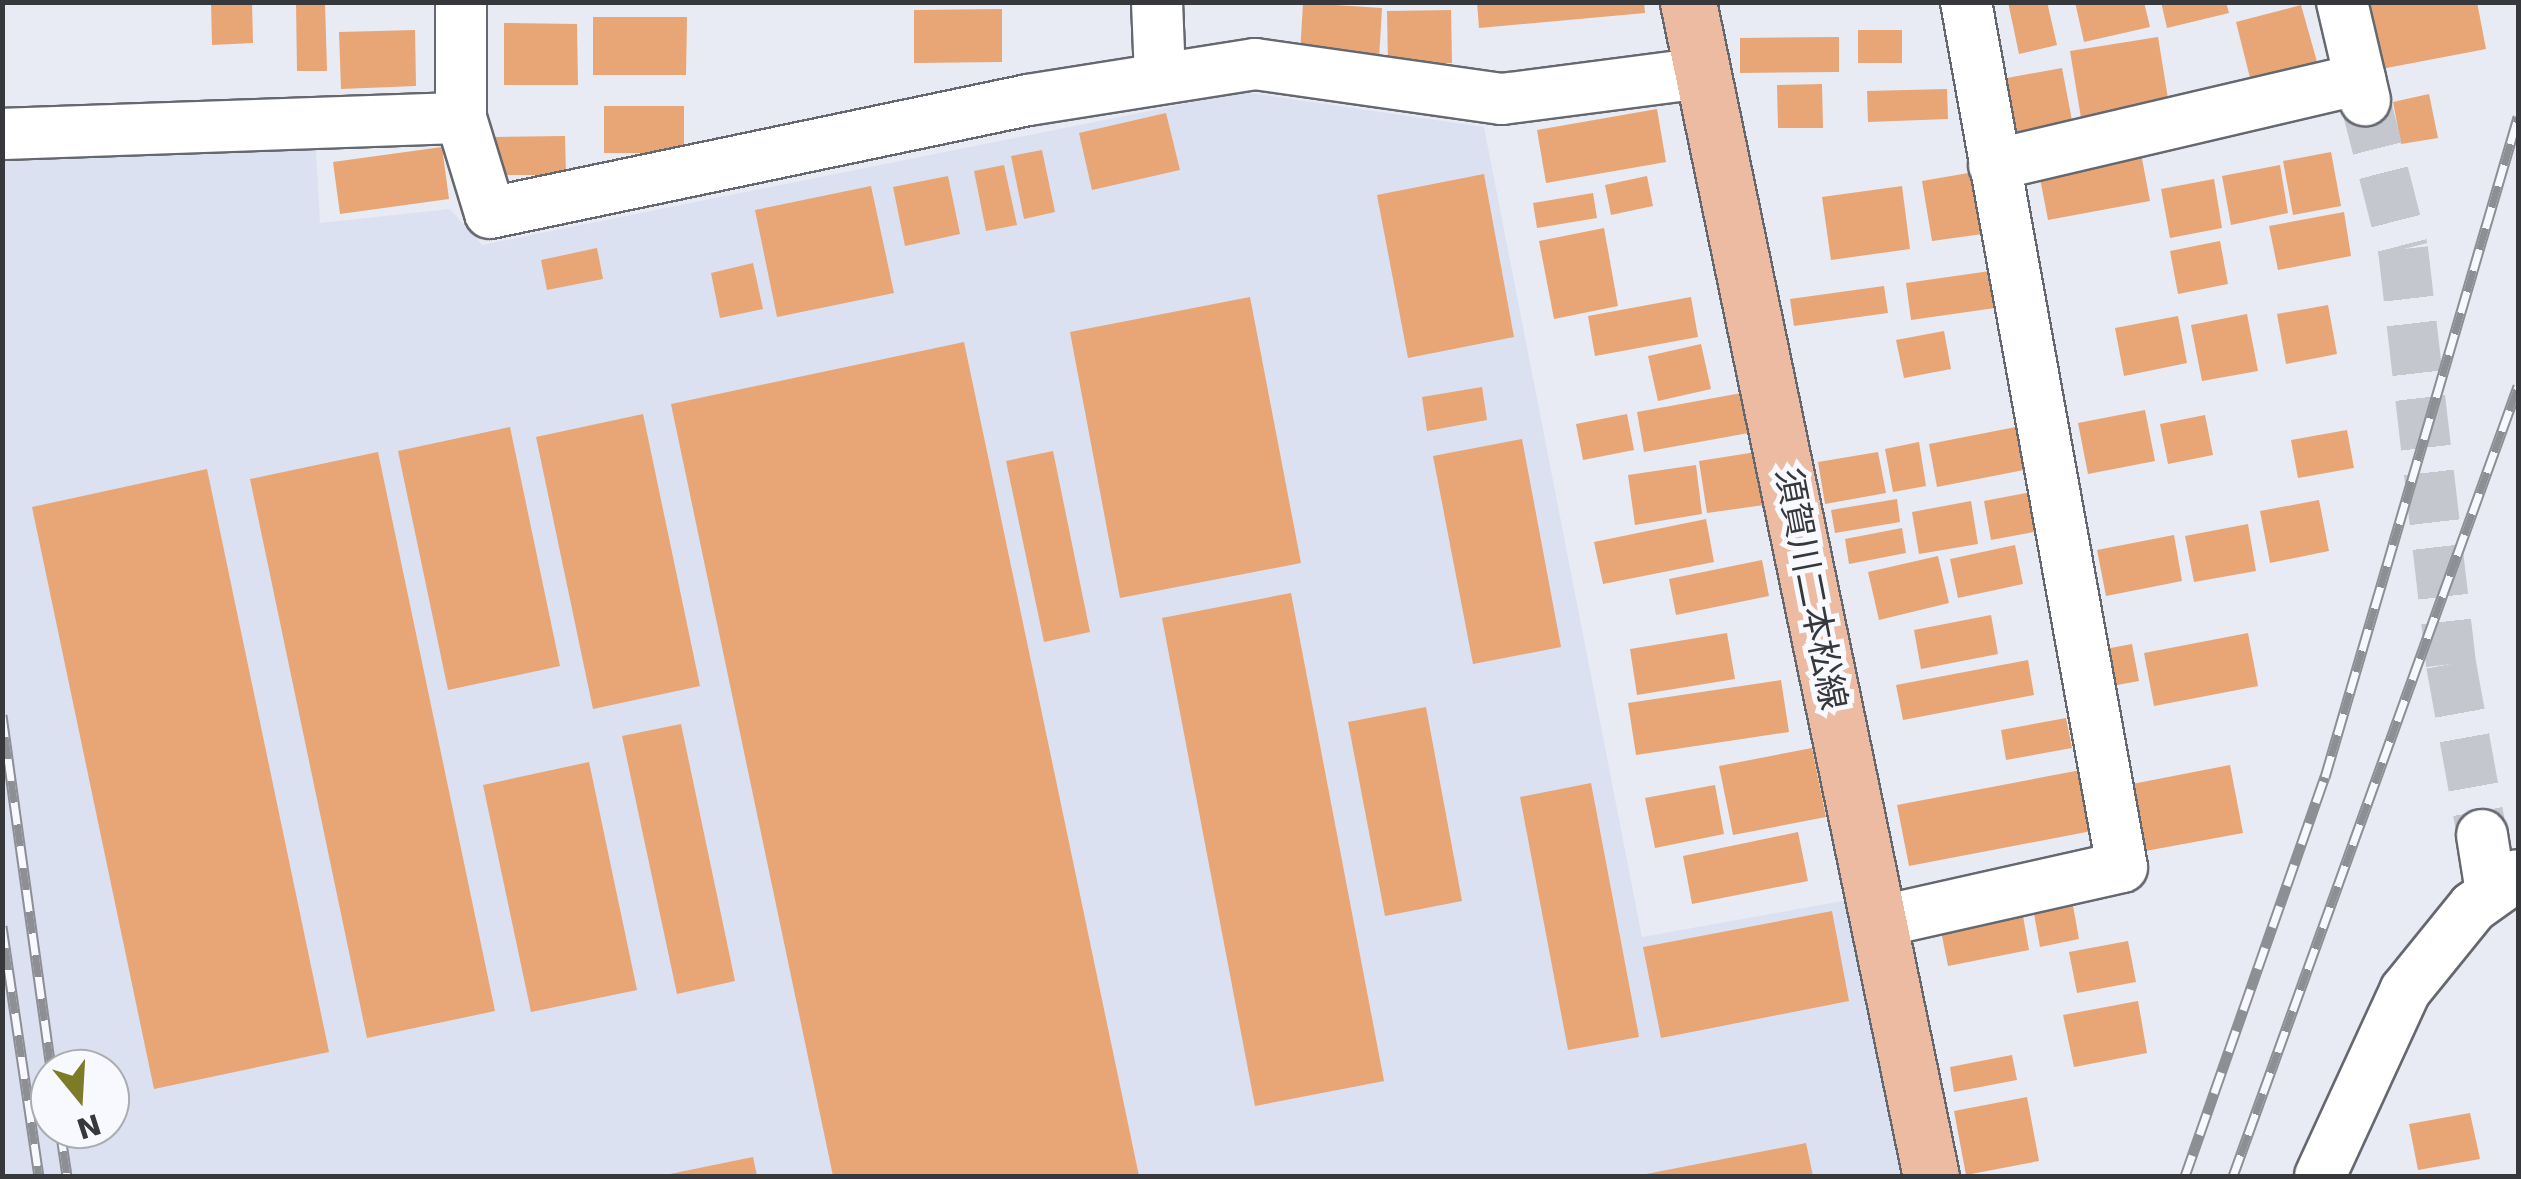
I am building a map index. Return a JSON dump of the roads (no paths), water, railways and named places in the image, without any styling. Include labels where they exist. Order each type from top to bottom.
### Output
[{"type":"main road","name":"須賀川二本松線","points":[[1688,2],[1930,1176]]},
{"type":"street","points":[[461,2],[461,118],[490,213],[1160,77],[1254,64],[1502,99],[1702,73]]},
{"type":"street","points":[[1157,2],[1160,77]]},
{"type":"street","points":[[1878,922],[2122,867],[2044,399],[2022,331],[1966,2]]},
{"type":"street","points":[[1994,165],[2363,90],[2342,2]]},
{"type":"street","points":[[2,134],[461,118]]},
{"type":"street","points":[[2320,1176],[2405,991],[2511,884],[2482,835]]},
{"type":"tunnel","points":[[2365,100],[2403,249],[2451,664],[2482,835]]},
{"type":"railway","points":[[2185,1176],[2325,777],[2518,117]]},
{"type":"railway","points":[[2233,1176],[2518,386]]},
{"type":"railway","points":[[2,715],[48,1049]]},
{"type":"railway","points":[[2,926],[39,1176]]},
{"type":"railway","points":[[63,1149],[67,1176]]}]
